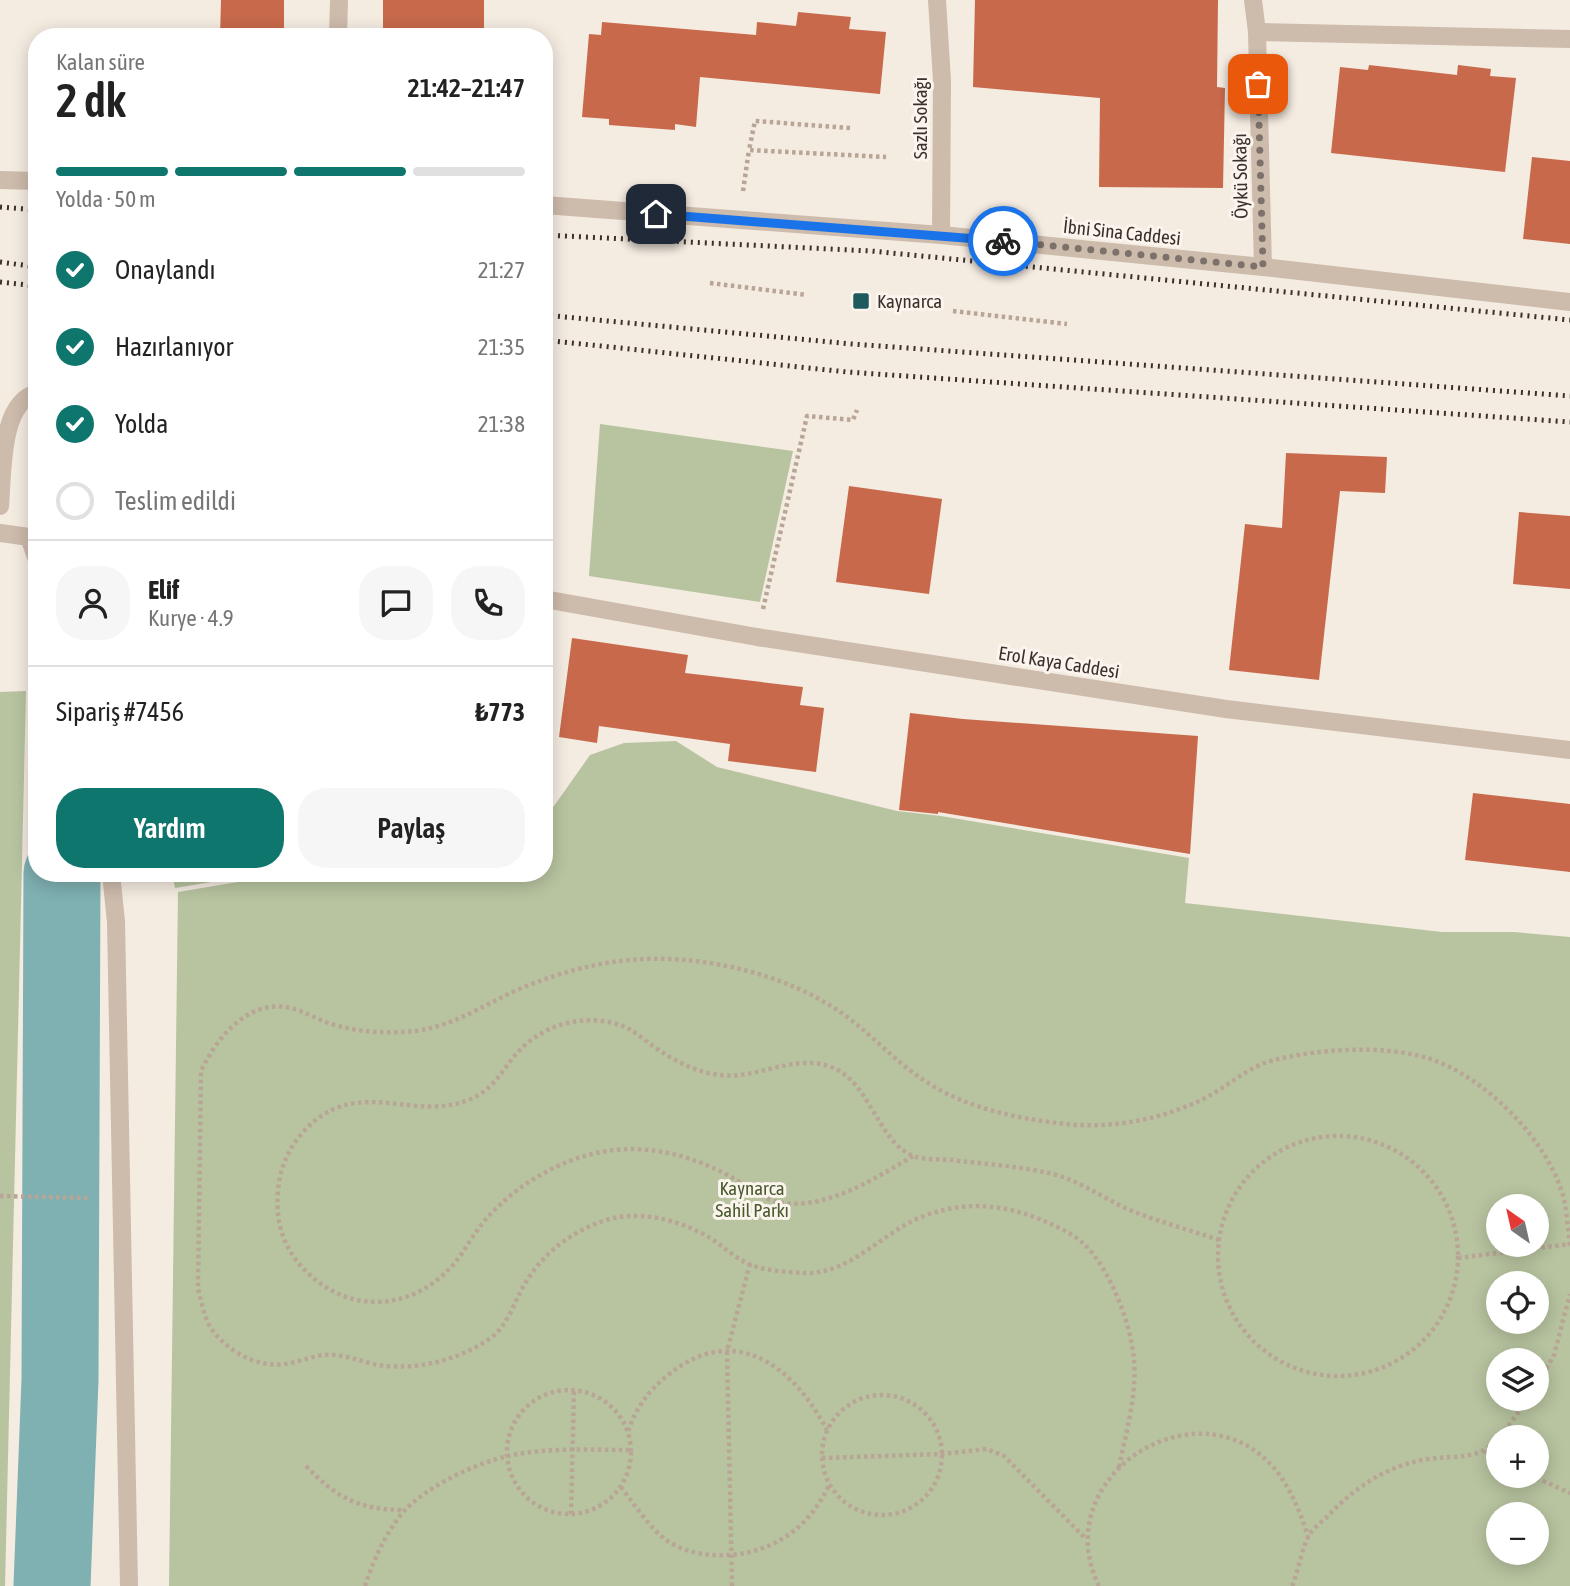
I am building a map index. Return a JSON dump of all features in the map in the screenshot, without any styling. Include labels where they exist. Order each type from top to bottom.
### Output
[{"type":"street","points":[[338,28],[339,0]]},
{"type":"street","name":"Sazlı Sokağı","points":[[937,0],[942,81],[940,236]]},
{"type":"street","name":"Öykü Sokağı","points":[[1253,0],[1257,32],[1263,267]]},
{"type":"street","points":[[1257,32],[1570,39]]},
{"type":"street","points":[[0,180],[28,181]]},
{"type":"street","name":"İbni Sina Caddesi","points":[[553,206],[940,236],[1263,267],[1570,302]]},
{"type":"street","points":[[0,506],[7,422],[15,406],[28,396]]},
{"type":"street","points":[[0,533],[28,536]]},
{"type":"street","name":"Erol Kaya Caddesi","points":[[553,600],[757,637],[1226,709],[1570,750]]},
{"type":"street","points":[[112,882],[117,936],[129,1586]]},
{"type":"path","points":[[739,220],[748,150],[755,121],[850,128]]},
{"type":"path","points":[[748,150],[886,157]]},
{"type":"path","points":[[710,283],[807,295]]},
{"type":"path","points":[[953,311],[1067,324]]},
{"type":"path","points":[[757,637],[807,416],[853,420],[857,410]]},
{"type":"path","points":[[1119,1466],[1135,1374],[1132,1348],[1121,1306],[1108,1277],[1085,1244],[1070,1233],[1020,1210],[978,1206],[922,1217],[869,1251],[818,1273],[783,1271],[750,1264],[702,1233],[681,1225],[651,1217],[616,1218],[602,1221],[569,1237],[550,1252],[528,1277],[496,1334],[467,1351],[418,1367],[373,1364],[335,1354],[285,1364],[256,1362],[240,1354],[213,1330],[198,1289],[201,1071],[210,1052],[229,1029],[247,1015],[270,1006],[293,1009],[336,1026],[364,1031],[403,1032],[451,1024],[524,988],[576,969],[637,957],[704,962],[753,972],[804,991],[831,1005],[912,1072],[949,1094],[995,1112],[1066,1124],[1094,1126],[1125,1123],[1154,1116],[1208,1097],[1247,1070],[1273,1060],[1334,1051],[1397,1051],[1428,1057],[1478,1083],[1523,1126],[1542,1152],[1564,1198],[1570,1245],[1458,1258]]},
{"type":"path","points":[[914,1156],[846,1191],[822,1201],[801,1204],[766,1199],[715,1167],[673,1153],[606,1151],[548,1171],[523,1185],[486,1219],[455,1264],[439,1279],[411,1297],[396,1301],[358,1300],[325,1287],[293,1258],[282,1237],[277,1215],[282,1168],[293,1145],[322,1115],[344,1104],[365,1101],[433,1107],[453,1105],[475,1098],[493,1086],[518,1052],[549,1028],[569,1022],[594,1020],[620,1024],[642,1035],[655,1048],[676,1060],[720,1076],[787,1065],[832,1067],[855,1083],[891,1137],[914,1156],[1057,1175],[1094,1189],[1126,1208],[1219,1240]]},
{"type":"path","points":[[1334,1135],[1373,1140],[1409,1157],[1433,1179],[1449,1207],[1458,1238],[1458,1258],[1458,1270],[1450,1301],[1434,1330],[1411,1352],[1383,1368],[1351,1376],[1319,1375],[1281,1363],[1250,1339],[1228,1306],[1217,1268],[1220,1229],[1236,1192],[1261,1163],[1296,1142],[1334,1135]]},
{"type":"path","points":[[0,1196],[68,1196]]},
{"type":"path","points":[[732,1586],[727,1351],[750,1264]]},
{"type":"path","points":[[1549,1364],[1554,1355],[1570,1294]]},
{"type":"path","points":[[628,1431],[633,1416],[660,1382],[681,1365],[703,1354],[727,1351],[757,1357],[790,1377],[816,1411],[827,1431]]},
{"type":"path","points":[[571,1514],[574,1390]]},
{"type":"path","points":[[574,1390],[605,1400],[628,1431],[631,1450],[629,1469],[621,1487],[607,1501],[590,1510],[571,1514],[549,1511],[530,1500],[516,1484],[508,1465],[508,1443],[514,1423],[527,1406],[545,1394],[574,1390]]},
{"type":"path","points":[[879,1394],[899,1397],[916,1405],[930,1418],[939,1436],[942,1454],[939,1474],[930,1491],[916,1504],[899,1513],[879,1515],[860,1511],[842,1500],[829,1485],[822,1466],[822,1445],[827,1431],[842,1410],[859,1399],[879,1394]]},
{"type":"path","points":[[1099,1586],[1090,1563],[1087,1539],[1093,1507],[1104,1485],[1119,1466],[1139,1451],[1170,1438],[1206,1435],[1232,1441],[1261,1456],[1291,1492],[1308,1536]]},
{"type":"path","points":[[365,1586],[389,1533],[405,1510],[443,1482],[508,1456],[572,1449],[631,1450]]},
{"type":"path","points":[[822,1458],[942,1454],[987,1449],[1004,1455],[1087,1539]]},
{"type":"path","points":[[1292,1586],[1308,1536],[1341,1502],[1375,1476],[1427,1459],[1485,1451]]},
{"type":"path","points":[[306,1466],[324,1484],[349,1502],[378,1510],[405,1510]]},
{"type":"path","points":[[1549,1484],[1570,1493]]},
{"type":"path","points":[[621,1487],[651,1526],[667,1541],[701,1555],[732,1555],[756,1552],[775,1544],[795,1530],[810,1516],[829,1485]]},
{"type":"green space","points":[[600,424],[793,451],[760,602],[589,576]]},
{"type":"green space","points":[[26,691],[5,1586],[0,1586],[0,692]]},
{"type":"green space","name":"Kaynarca Sahil Parkı","points":[[676,741],[717,767],[897,811],[1189,858],[1185,903],[1442,932],[1514,932],[1570,937],[1570,1586],[169,1586],[178,892],[237,882],[553,882],[554,806],[590,755],[624,743]]},
{"type":"green space","points":[[174,882],[211,882],[175,888]]},
{"type":"building","points":[[221,0],[284,0],[284,28],[220,28]]},
{"type":"building","points":[[383,0],[484,0],[484,28],[383,28]]},
{"type":"building","points":[[975,0],[1218,0],[1217,87],[1225,88],[1223,188],[1099,187],[1100,98],[973,87]]},
{"type":"building","points":[[798,12],[851,17],[849,29],[886,32],[880,94],[700,77],[696,127],[675,124],[675,130],[609,125],[609,119],[582,117],[589,34],[601,35],[602,22],[756,35],[757,22],[796,26]]},
{"type":"building","points":[[1369,65],[1457,75],[1458,65],[1491,69],[1490,76],[1516,78],[1505,172],[1331,153],[1340,67],[1368,70]]},
{"type":"building","points":[[1532,157],[1570,161],[1570,244],[1523,239]]},
{"type":"building","points":[[1286,453],[1387,457],[1385,493],[1340,491],[1319,680],[1229,670],[1245,524],[1282,528]]},
{"type":"building","points":[[849,486],[942,499],[929,594],[836,582]]},
{"type":"building","points":[[1519,512],[1570,516],[1570,589],[1513,584]]},
{"type":"building","points":[[572,638],[688,655],[685,673],[803,687],[800,705],[824,708],[816,772],[728,761],[730,744],[599,726],[597,743],[559,737]]},
{"type":"building","points":[[910,713],[1198,736],[1190,854],[938,812],[899,810]]},
{"type":"building","points":[[1473,793],[1570,804],[1570,872],[1465,860]]},
{"type":"waterway","points":[[52,1586],[60,1380],[62,882]]},
{"type":"railway","points":[[0,207],[28,209]]},
{"type":"railway","points":[[553,235],[871,251],[1570,320]]},
{"type":"railway","points":[[0,262],[28,266]]},
{"type":"railway","points":[[0,282],[28,285]]},
{"type":"railway","points":[[553,316],[852,344],[1570,396]]},
{"type":"railway","points":[[553,341],[847,372],[1570,422]]},
{"type":"way so far","points":[[1003,241],[1263,267],[1258,84]]},
{"type":"place","name":"Kaynarca","points":[[861,301]]},
{"type":"route","points":[[656,214],[1003,241]]}]
